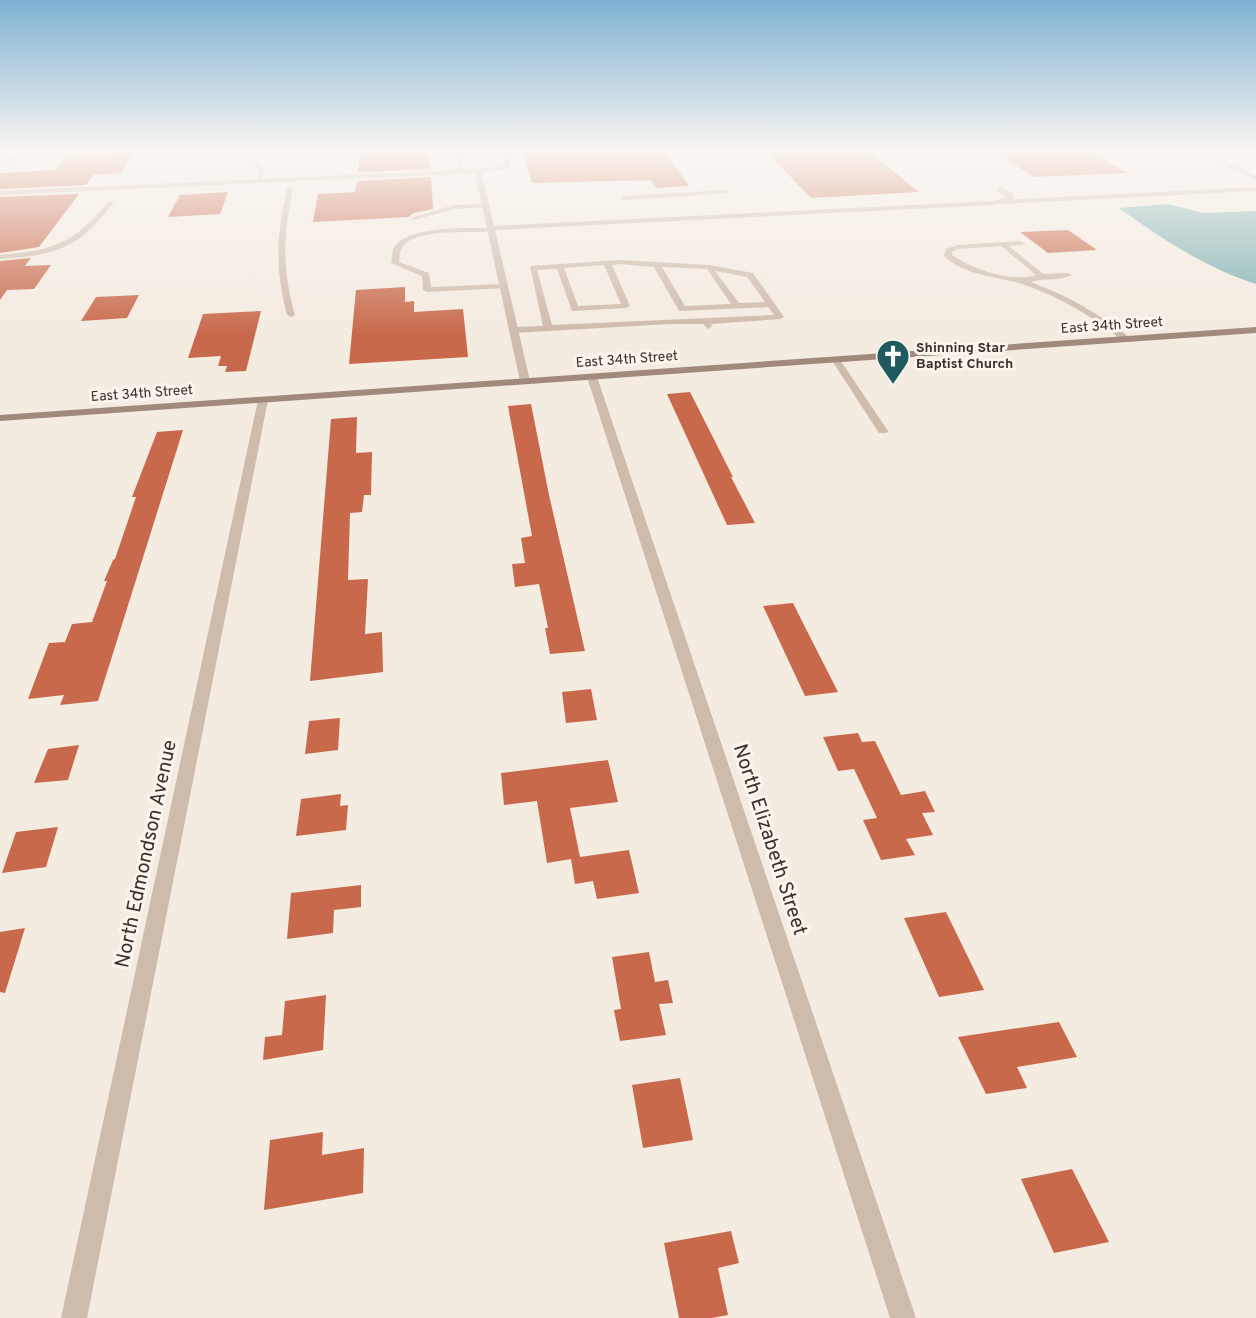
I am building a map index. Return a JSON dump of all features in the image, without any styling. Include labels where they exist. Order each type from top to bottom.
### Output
[{"type":"main road","name":"East 34th Street","points":[[0,418],[1256,330]]},
{"type":"street","points":[[487,212],[525,381]]},
{"type":"street","points":[[491,229],[821,212]]},
{"type":"street","name":"North Elizabeth Street","points":[[592,376],[903,1318]]},
{"type":"street","name":"North Edmondson Avenue","points":[[74,1318],[263,400]]},
{"type":"lane","points":[[0,256],[26,255],[63,247],[90,226],[103,212]]},
{"type":"lane","points":[[286,212],[279,249],[281,282],[291,315]]},
{"type":"lane","points":[[414,218],[438,212]]},
{"type":"lane","points":[[491,229],[432,233],[408,238],[398,248],[395,263],[426,275],[427,290],[504,286]]},
{"type":"lane","points":[[1020,243],[957,247],[949,251],[948,256],[962,266],[979,273],[1024,282],[1114,328],[1126,339]]},
{"type":"lane","points":[[1002,244],[1041,276]]},
{"type":"lane","points":[[607,263],[634,323]]},
{"type":"lane","points":[[514,330],[670,321],[706,324],[780,317],[750,275],[709,267],[607,263],[533,268],[548,328]]},
{"type":"lane","points":[[657,265],[682,309]]},
{"type":"lane","points":[[560,266],[575,309],[626,306]]},
{"type":"lane","points":[[709,267],[737,306]]},
{"type":"lane","points":[[1024,282],[1041,276],[1068,275]]},
{"type":"lane","points":[[670,321],[682,309],[771,304]]},
{"type":"lane","points":[[835,359],[884,431]]},
{"type":"water","points":[[1124,212],[1256,212],[1256,284],[1202,261]]},
{"type":"building","points":[[0,212],[66,212],[39,247],[0,253]]},
{"type":"building","points":[[171,212],[221,212],[220,214],[168,217]]},
{"type":"building","points":[[315,212],[420,212],[413,213],[409,217],[313,222]]},
{"type":"building","points":[[1068,230],[1097,250],[1048,253],[1020,232]]},
{"type":"building","points":[[31,258],[25,266],[51,265],[34,289],[7,290],[0,300],[0,261]]},
{"type":"building","points":[[405,287],[405,302],[414,301],[414,312],[463,309],[468,357],[349,364],[356,290]]},
{"type":"building","points":[[139,295],[127,318],[81,321],[96,297]]},
{"type":"building","points":[[261,311],[246,371],[225,372],[227,366],[218,366],[221,356],[188,358],[203,314]]},
{"type":"building","points":[[690,392],[755,523],[727,525],[667,394]]},
{"type":"building","points":[[531,404],[549,495],[585,651],[550,654],[545,628],[548,628],[539,584],[515,587],[512,564],[525,563],[521,538],[532,536],[508,406]]},
{"type":"building","points":[[357,417],[356,453],[372,452],[371,495],[364,495],[362,512],[350,513],[348,580],[368,579],[365,634],[382,632],[383,672],[310,681],[331,419]]},
{"type":"building","points":[[183,430],[98,701],[60,705],[64,695],[28,699],[49,643],[65,642],[72,624],[92,622],[107,581],[104,581],[115,559],[136,497],[132,497],[157,432]]},
{"type":"building","points":[[793,603],[838,692],[805,696],[763,606]]},
{"type":"building","points":[[591,689],[597,720],[566,723],[562,692]]},
{"type":"building","points":[[340,718],[338,750],[305,754],[309,721]]},
{"type":"building","points":[[858,733],[862,742],[875,741],[901,795],[925,791],[935,812],[922,813],[933,835],[906,839],[915,855],[881,860],[863,820],[877,818],[854,769],[838,771],[823,737]]},
{"type":"building","points":[[79,745],[68,780],[34,783],[48,749]]},
{"type":"building","points":[[608,760],[618,802],[570,808],[580,857],[629,850],[639,893],[597,899],[593,881],[575,884],[571,859],[547,863],[537,801],[504,805],[501,773]]},
{"type":"building","points":[[341,794],[340,806],[348,805],[346,830],[296,836],[301,799]]},
{"type":"building","points":[[58,827],[46,867],[2,873],[16,832]]},
{"type":"building","points":[[361,885],[361,907],[334,910],[333,933],[287,939],[291,893]]},
{"type":"building","points":[[946,912],[984,990],[939,997],[904,918]]},
{"type":"building","points":[[25,928],[5,993],[0,992],[0,932]]},
{"type":"building","points":[[649,952],[655,982],[668,980],[673,1003],[659,1004],[666,1035],[620,1041],[614,1010],[621,1009],[612,957]]},
{"type":"building","points":[[326,995],[323,1050],[263,1060],[265,1037],[282,1035],[285,1001]]},
{"type":"building","points":[[1059,1022],[1077,1057],[1017,1067],[1027,1088],[986,1094],[958,1037]]},
{"type":"building","points":[[680,1078],[693,1140],[643,1148],[632,1085]]},
{"type":"building","points":[[323,1132],[322,1155],[364,1148],[363,1193],[264,1210],[270,1140]]},
{"type":"building","points":[[1072,1169],[1109,1242],[1054,1253],[1021,1179]]},
{"type":"building","points":[[731,1231],[739,1263],[718,1268],[728,1315],[712,1318],[679,1318],[664,1243]]},
{"type":"place","name":"Shinning Star Baptist Church","points":[[893,385]]}]
